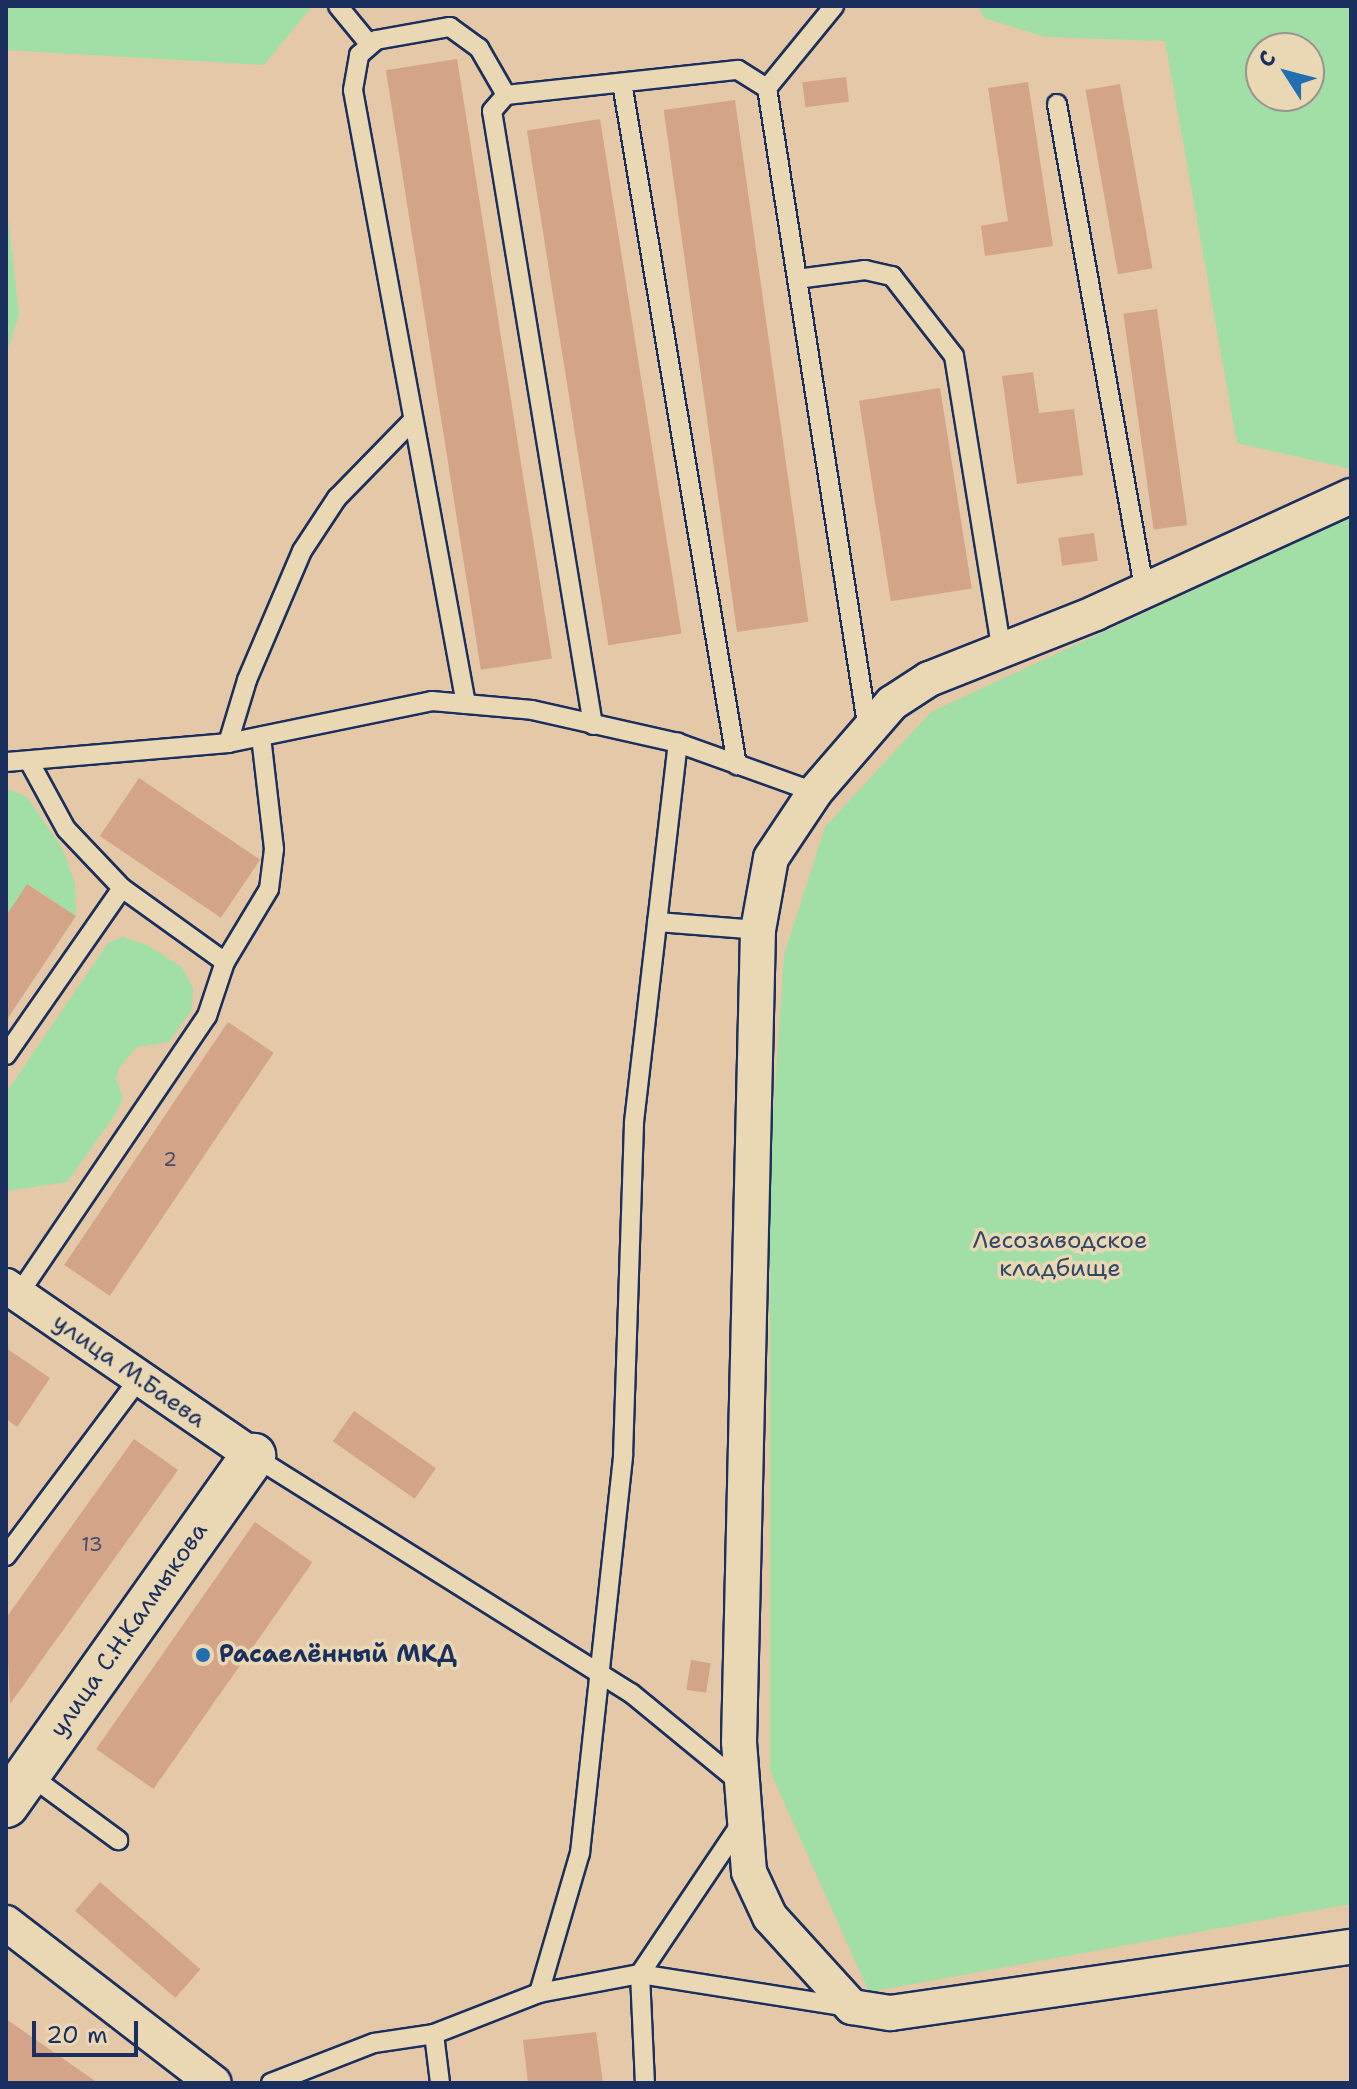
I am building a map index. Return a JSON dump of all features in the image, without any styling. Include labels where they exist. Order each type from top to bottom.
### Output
[{"type":"street","points":[[1351,496],[1145,591],[1002,652],[929,679],[892,703],[868,730],[815,792],[771,858],[758,930],[742,1519],[744,1801],[749,1872],[770,1917],[852,2007],[891,2013],[1351,1947]]},
{"type":"street","name":"улица М.Баева","points":[[12,1290],[253,1456]]},
{"type":"street","name":"улица С.Н.Калмыкова","points":[[17,1790],[253,1456]]},
{"type":"street","points":[[6,1923],[214,2083]]},
{"type":"lane","points":[[338,6],[370,45]]},
{"type":"lane","points":[[834,6],[767,88],[868,730]]},
{"type":"lane","points":[[466,704],[353,90],[359,55],[370,45],[450,27],[479,48],[506,95]]},
{"type":"lane","points":[[593,725],[492,111],[506,95],[738,70],[767,88]]},
{"type":"lane","points":[[622,83],[737,765]]},
{"type":"lane","points":[[1057,104],[1145,591]]},
{"type":"lane","points":[[797,279],[865,270],[892,276],[954,356],[1002,652]]},
{"type":"lane","points":[[228,743],[247,680],[302,551],[337,498],[413,420]]},
{"type":"lane","points":[[6,762],[30,763],[228,743],[432,701],[532,710],[678,743],[815,792]]},
{"type":"lane","points":[[12,1290],[207,1016],[225,962],[269,889],[274,849],[261,737]]},
{"type":"lane","points":[[539,1993],[580,1853],[596,1671],[623,1455],[634,1122],[678,743]]},
{"type":"lane","points":[[30,763],[66,829],[122,888],[225,962]]},
{"type":"lane","points":[[6,1055],[122,888]]},
{"type":"lane","points":[[657,922],[758,930]]},
{"type":"lane","points":[[6,1556],[139,1379]]},
{"type":"lane","points":[[253,1456],[631,1693],[744,1801],[640,1974],[645,2083]]},
{"type":"lane","points":[[17,1790],[118,1840]]},
{"type":"lane","points":[[271,2083],[374,2043],[434,2034],[539,1993],[640,1974],[852,2007]]},
{"type":"lane","points":[[434,2034],[440,2083]]},
{"type":"green space","points":[[6,6],[312,6],[264,65],[6,50]]},
{"type":"green space","points":[[979,6],[1351,6],[1351,469],[1237,443],[1165,41],[1045,37],[984,18]]},
{"type":"green space","points":[[6,200],[19,315],[6,353]]},
{"type":"green space","name":"Лесозаводское кладбище","points":[[1351,517],[1351,1904],[869,1992],[770,1771],[770,1161],[784,955],[825,827],[931,712]]},
{"type":"green space","points":[[6,788],[27,797],[62,848],[75,883],[76,916],[28,884],[6,916]]},
{"type":"green space","points":[[123,937],[147,945],[182,967],[193,988],[192,1009],[169,1042],[137,1047],[119,1068],[116,1078],[123,1098],[115,1115],[67,1182],[6,1191],[6,1093],[108,943]]},
{"type":"building","points":[[457,59],[552,659],[481,670],[386,70]]},
{"type":"building","points":[[846,77],[849,102],[805,107],[802,82]]},
{"type":"building","points":[[1028,82],[1053,246],[985,256],[981,226],[1008,221],[988,88]]},
{"type":"building","points":[[1120,84],[1152,268],[1118,274],[1086,90]]},
{"type":"building","points":[[735,100],[808,622],[737,632],[664,110]]},
{"type":"building","points":[[600,119],[682,634],[608,645],[527,131]]},
{"type":"building","points":[[1157,309],[1187,525],[1154,530],[1123,314]]},
{"type":"building","points":[[1033,372],[1039,413],[1074,409],[1083,475],[1017,484],[1002,376]]},
{"type":"building","points":[[940,388],[972,589],[891,601],[859,401]]},
{"type":"building","points":[[1094,533],[1098,561],[1062,566],[1058,538]]},
{"type":"building","points":[[139,778],[260,860],[221,918],[100,836]]},
{"type":"building","points":[[27,884],[76,916],[6,1021],[6,916]]},
{"type":"building","points":[[228,1022],[274,1053],[110,1296],[64,1265]]},
{"type":"building","points":[[6,1348],[50,1378],[17,1427],[6,1419]]},
{"type":"building","points":[[354,1411],[436,1468],[415,1499],[333,1441]]},
{"type":"building","points":[[134,1439],[178,1470],[10,1704],[6,1618]]},
{"type":"building","name":"Расаелённый МКД","points":[[255,1522],[312,1562],[153,1789],[96,1749]]},
{"type":"building","points":[[691,1660],[711,1663],[706,1693],[686,1690]]},
{"type":"building","points":[[100,1882],[200,1969],[175,1998],[75,1911]]},
{"type":"building","points":[[6,2019],[98,2083],[8,2083]]},
{"type":"building","points":[[596,2032],[603,2083],[528,2083],[523,2040]]},
{"type":"place","name":"Расаелённый МКД","points":[[203,1655]]}]
